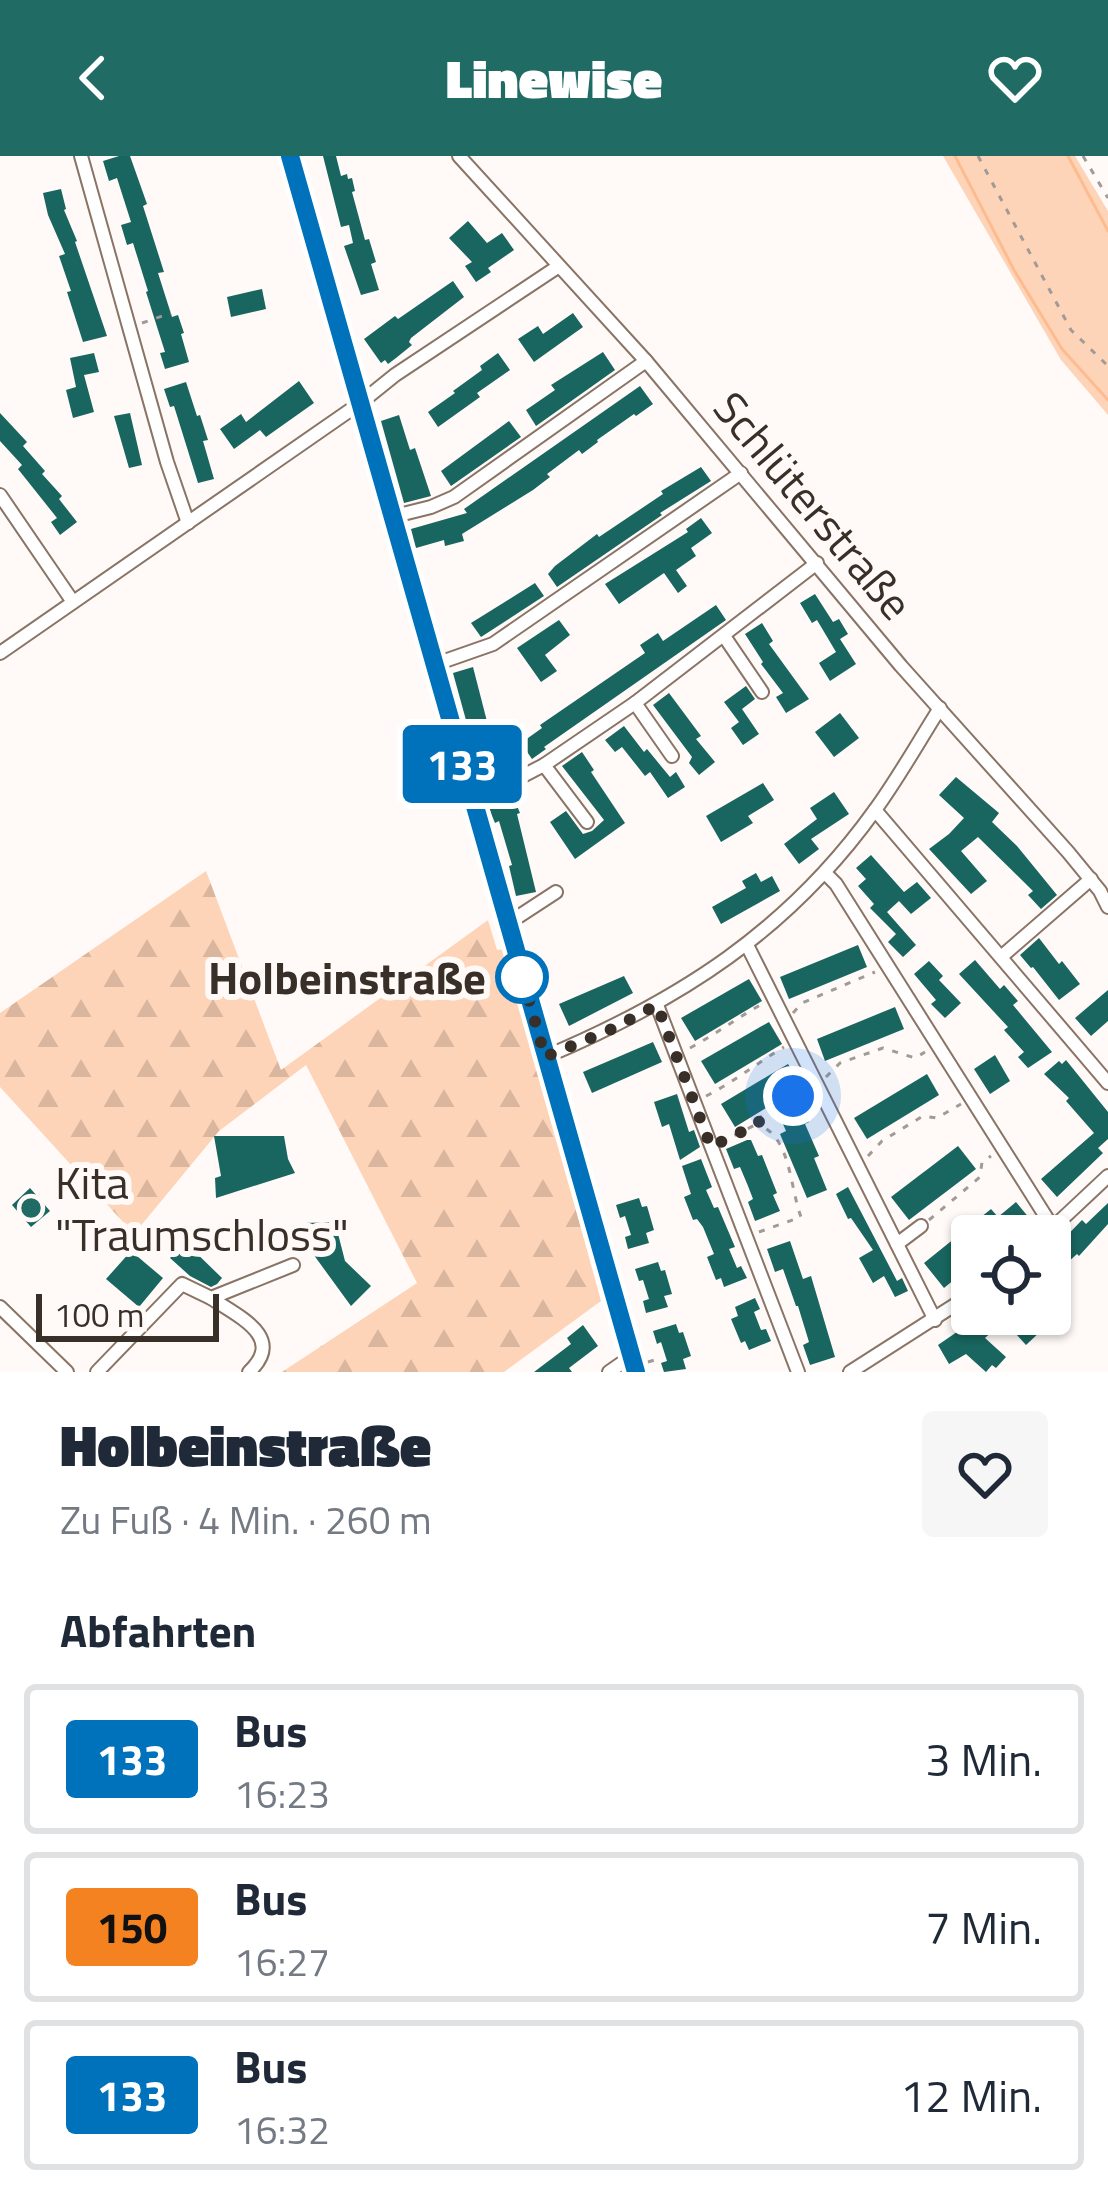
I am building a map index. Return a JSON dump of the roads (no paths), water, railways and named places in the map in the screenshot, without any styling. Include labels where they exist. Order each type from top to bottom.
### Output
[{"type":"street","points":[[82,156],[188,523]]},
{"type":"street","points":[[290,156],[636,1372]]},
{"type":"street","name":"Schlüterstraße","points":[[459,156],[646,361],[902,666],[1091,879],[1108,907]]},
{"type":"street","points":[[0,653],[394,375],[559,266]]},
{"type":"street","points":[[391,518],[454,497],[646,361]]},
{"type":"street","points":[[433,665],[493,644],[741,473]]},
{"type":"street","points":[[0,495],[73,602]]},
{"type":"street","points":[[470,792],[544,766],[817,563]]},
{"type":"street","points":[[724,636],[762,692]]},
{"type":"street","points":[[634,703],[672,756]]},
{"type":"street","points":[[545,1057],[657,1005],[747,945],[825,873],[875,810],[940,707]]},
{"type":"street","points":[[544,766],[587,821]]},
{"type":"street","points":[[875,810],[1108,1082]]},
{"type":"street","points":[[825,873],[1002,1148],[1039,1215]]},
{"type":"street","points":[[1000,957],[1091,879]]},
{"type":"street","points":[[507,924],[556,892]]},
{"type":"street","points":[[747,945],[935,1320]]},
{"type":"street","points":[[657,1005],[798,1372]]},
{"type":"street","points":[[1066,1215],[1108,1176]]},
{"type":"street","points":[[897,1244],[921,1226]]},
{"type":"street","points":[[212,1298],[293,1265]]},
{"type":"street","points":[[97,1372],[182,1284],[212,1298],[260,1336],[265,1352],[249,1372]]},
{"type":"street","points":[[0,1307],[67,1372]]},
{"type":"street","points":[[850,1372],[951,1309]]},
{"type":"street","points":[[609,1372],[632,1356]]},
{"type":"waterway","points":[[955,156],[1014,270],[1062,349],[1108,400]]},
{"type":"waterway","points":[[1068,156],[1108,231]]},
{"type":"place","name":"Holbeinstraße","points":[[522,977]]},
{"type":"place","name":"Kita \"Traumschloss\"","points":[[31,1208]]}]
